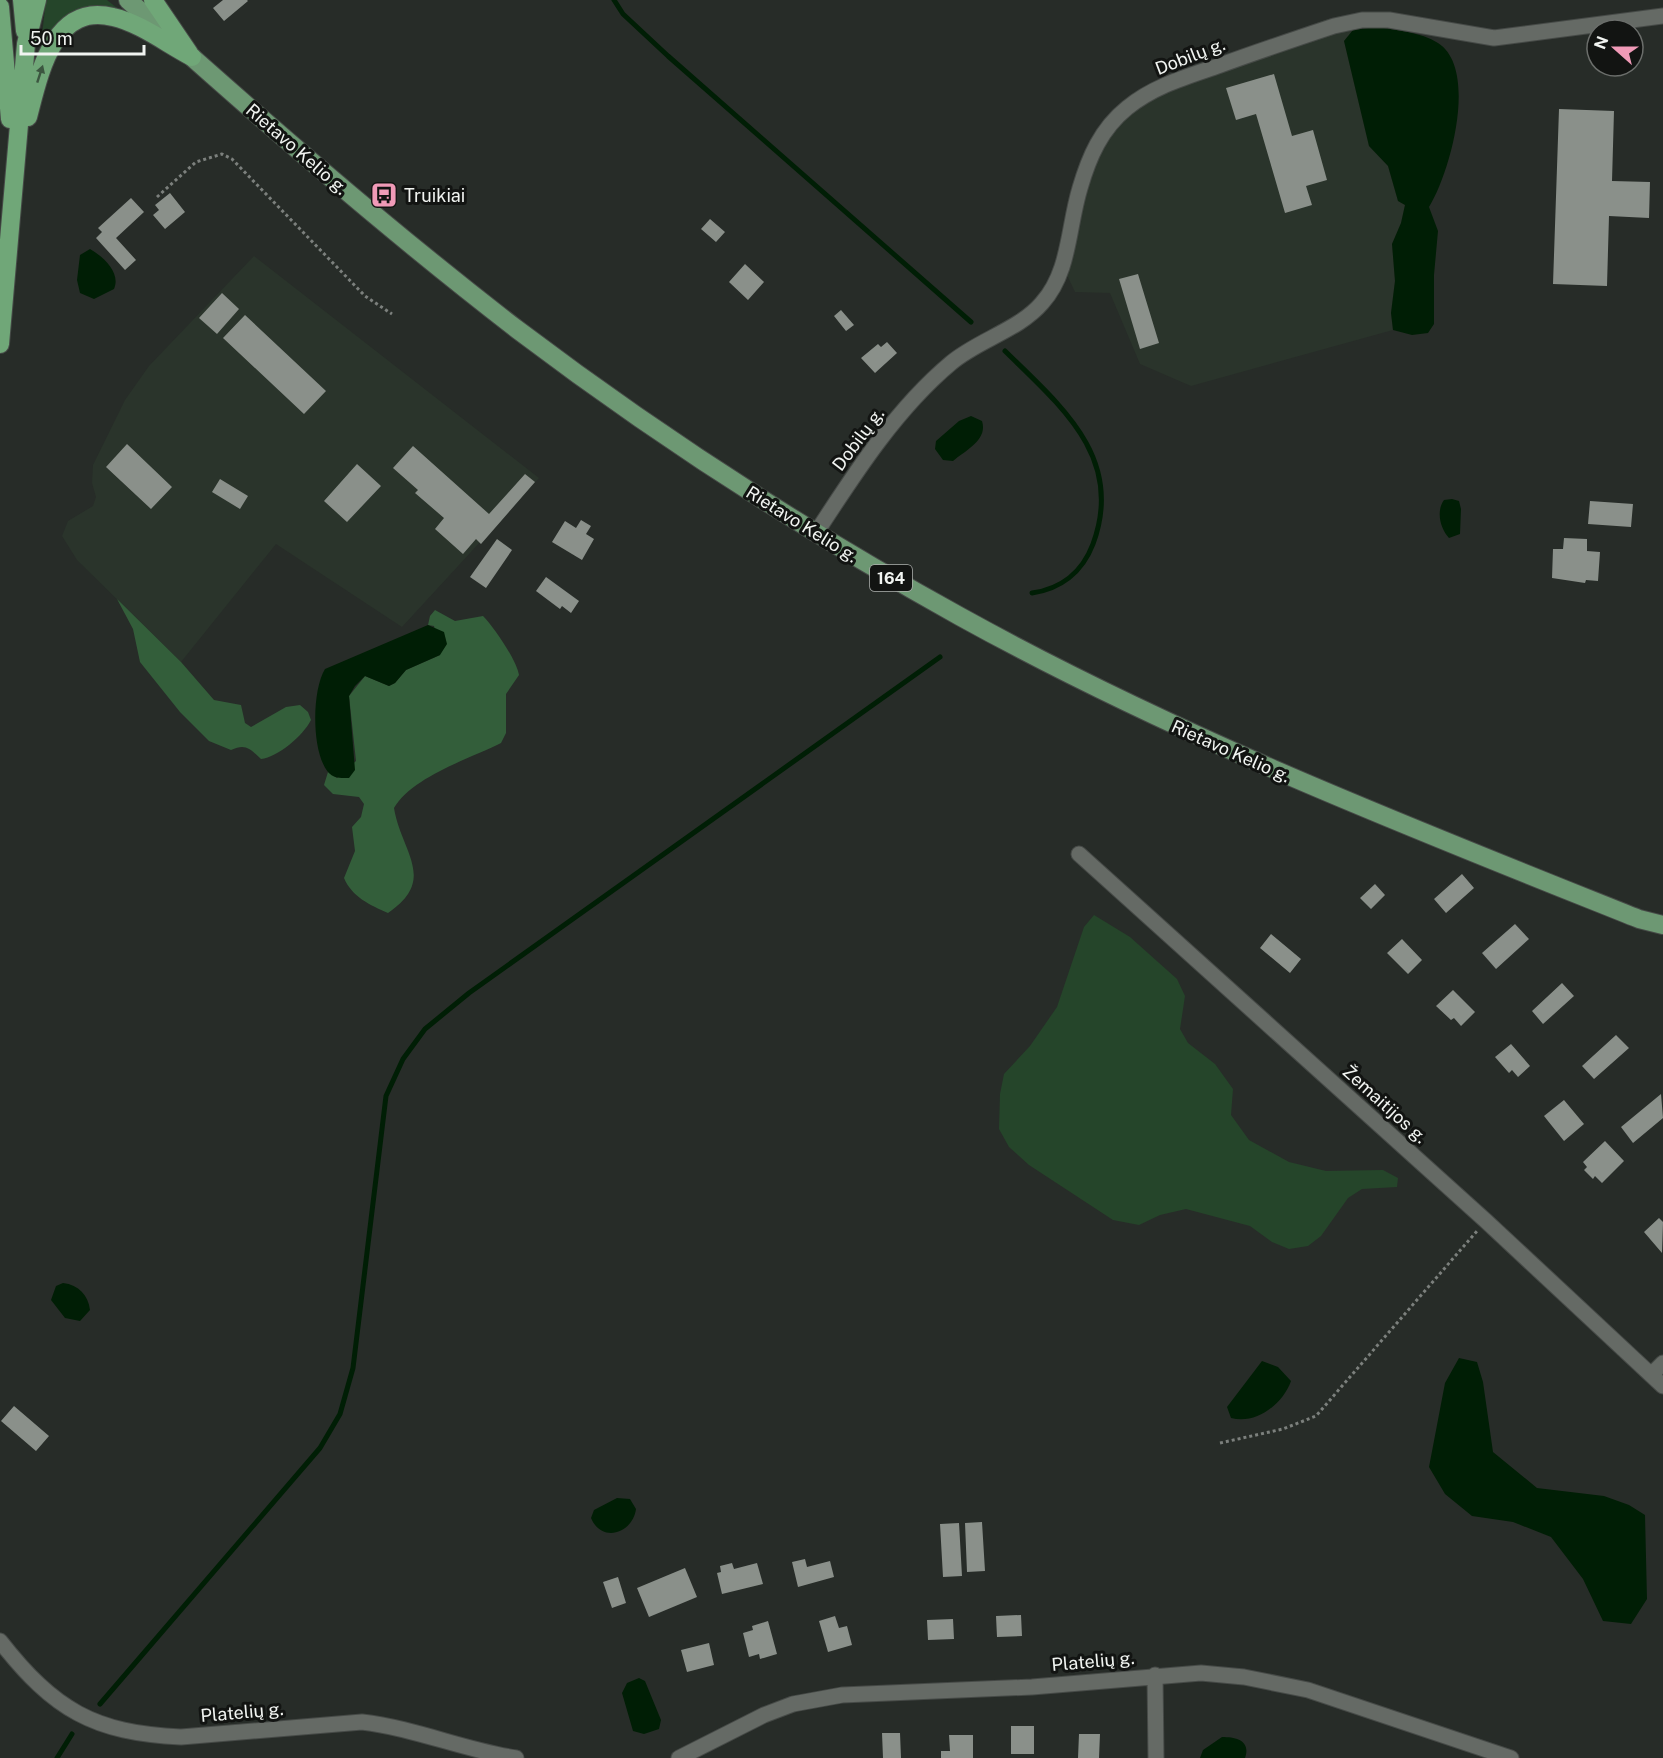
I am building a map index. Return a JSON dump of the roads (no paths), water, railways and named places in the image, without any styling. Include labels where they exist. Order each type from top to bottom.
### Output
[{"type":"highway","points":[[22,0],[26,44]]},
{"type":"highway","points":[[0,344],[26,44],[37,0]]},
{"type":"highway","points":[[153,0],[192,57]]},
{"type":"highway","points":[[0,7],[15,171]]},
{"type":"highway","points":[[15,171],[40,73],[50,46],[62,31],[78,20],[97,15],[113,17],[192,57]]},
{"type":"main road","name":"Rietavo Kelio g.","points":[[128,0],[372,213],[519,331],[683,448],[816,533],[971,623],[1182,730],[1359,807],[1639,919],[1663,932]]},
{"type":"main road","name":"Rietavo Kelio g.","points":[[1639,919],[1663,925]]},
{"type":"street","name":"Dobilų g.","points":[[816,533],[848,484],[904,409],[931,380],[954,360],[1040,306],[1054,288],[1064,263],[1079,191],[1090,154],[1104,132],[1127,108],[1162,86],[1334,26],[1362,20],[1389,20],[1494,38],[1663,16]]},
{"type":"street","name":"Žemaitijos g.","points":[[1079,854],[1486,1221],[1663,1386]]},
{"type":"street","points":[[1651,1375],[1663,1363]]},
{"type":"street","name":"Platelių g.","points":[[0,1641],[20,1667],[54,1699],[72,1712],[108,1728],[152,1736],[181,1737],[362,1722],[388,1725],[442,1742],[516,1758]]},
{"type":"street","name":"Platelių g.","points":[[679,1758],[765,1715],[815,1699],[842,1695],[1032,1687],[1155,1675],[1201,1673],[1284,1684],[1511,1758]]},
{"type":"street","points":[[1155,1675],[1156,1758]]},
{"type":"waterway","points":[[614,0],[623,14],[668,56],[971,322]]},
{"type":"waterway","points":[[1005,351],[1047,392],[1082,436],[1094,460],[1101,485],[1101,513],[1093,544],[1083,563],[1061,583],[1032,593]]},
{"type":"waterway","points":[[100,1704],[320,1448],[340,1414],[353,1368],[386,1096],[403,1059],[425,1029],[469,993],[940,657]]},
{"type":"waterway","points":[[57,1758],[72,1734]]},
{"type":"place","name":"Truikiai","points":[[384,195]]}]
